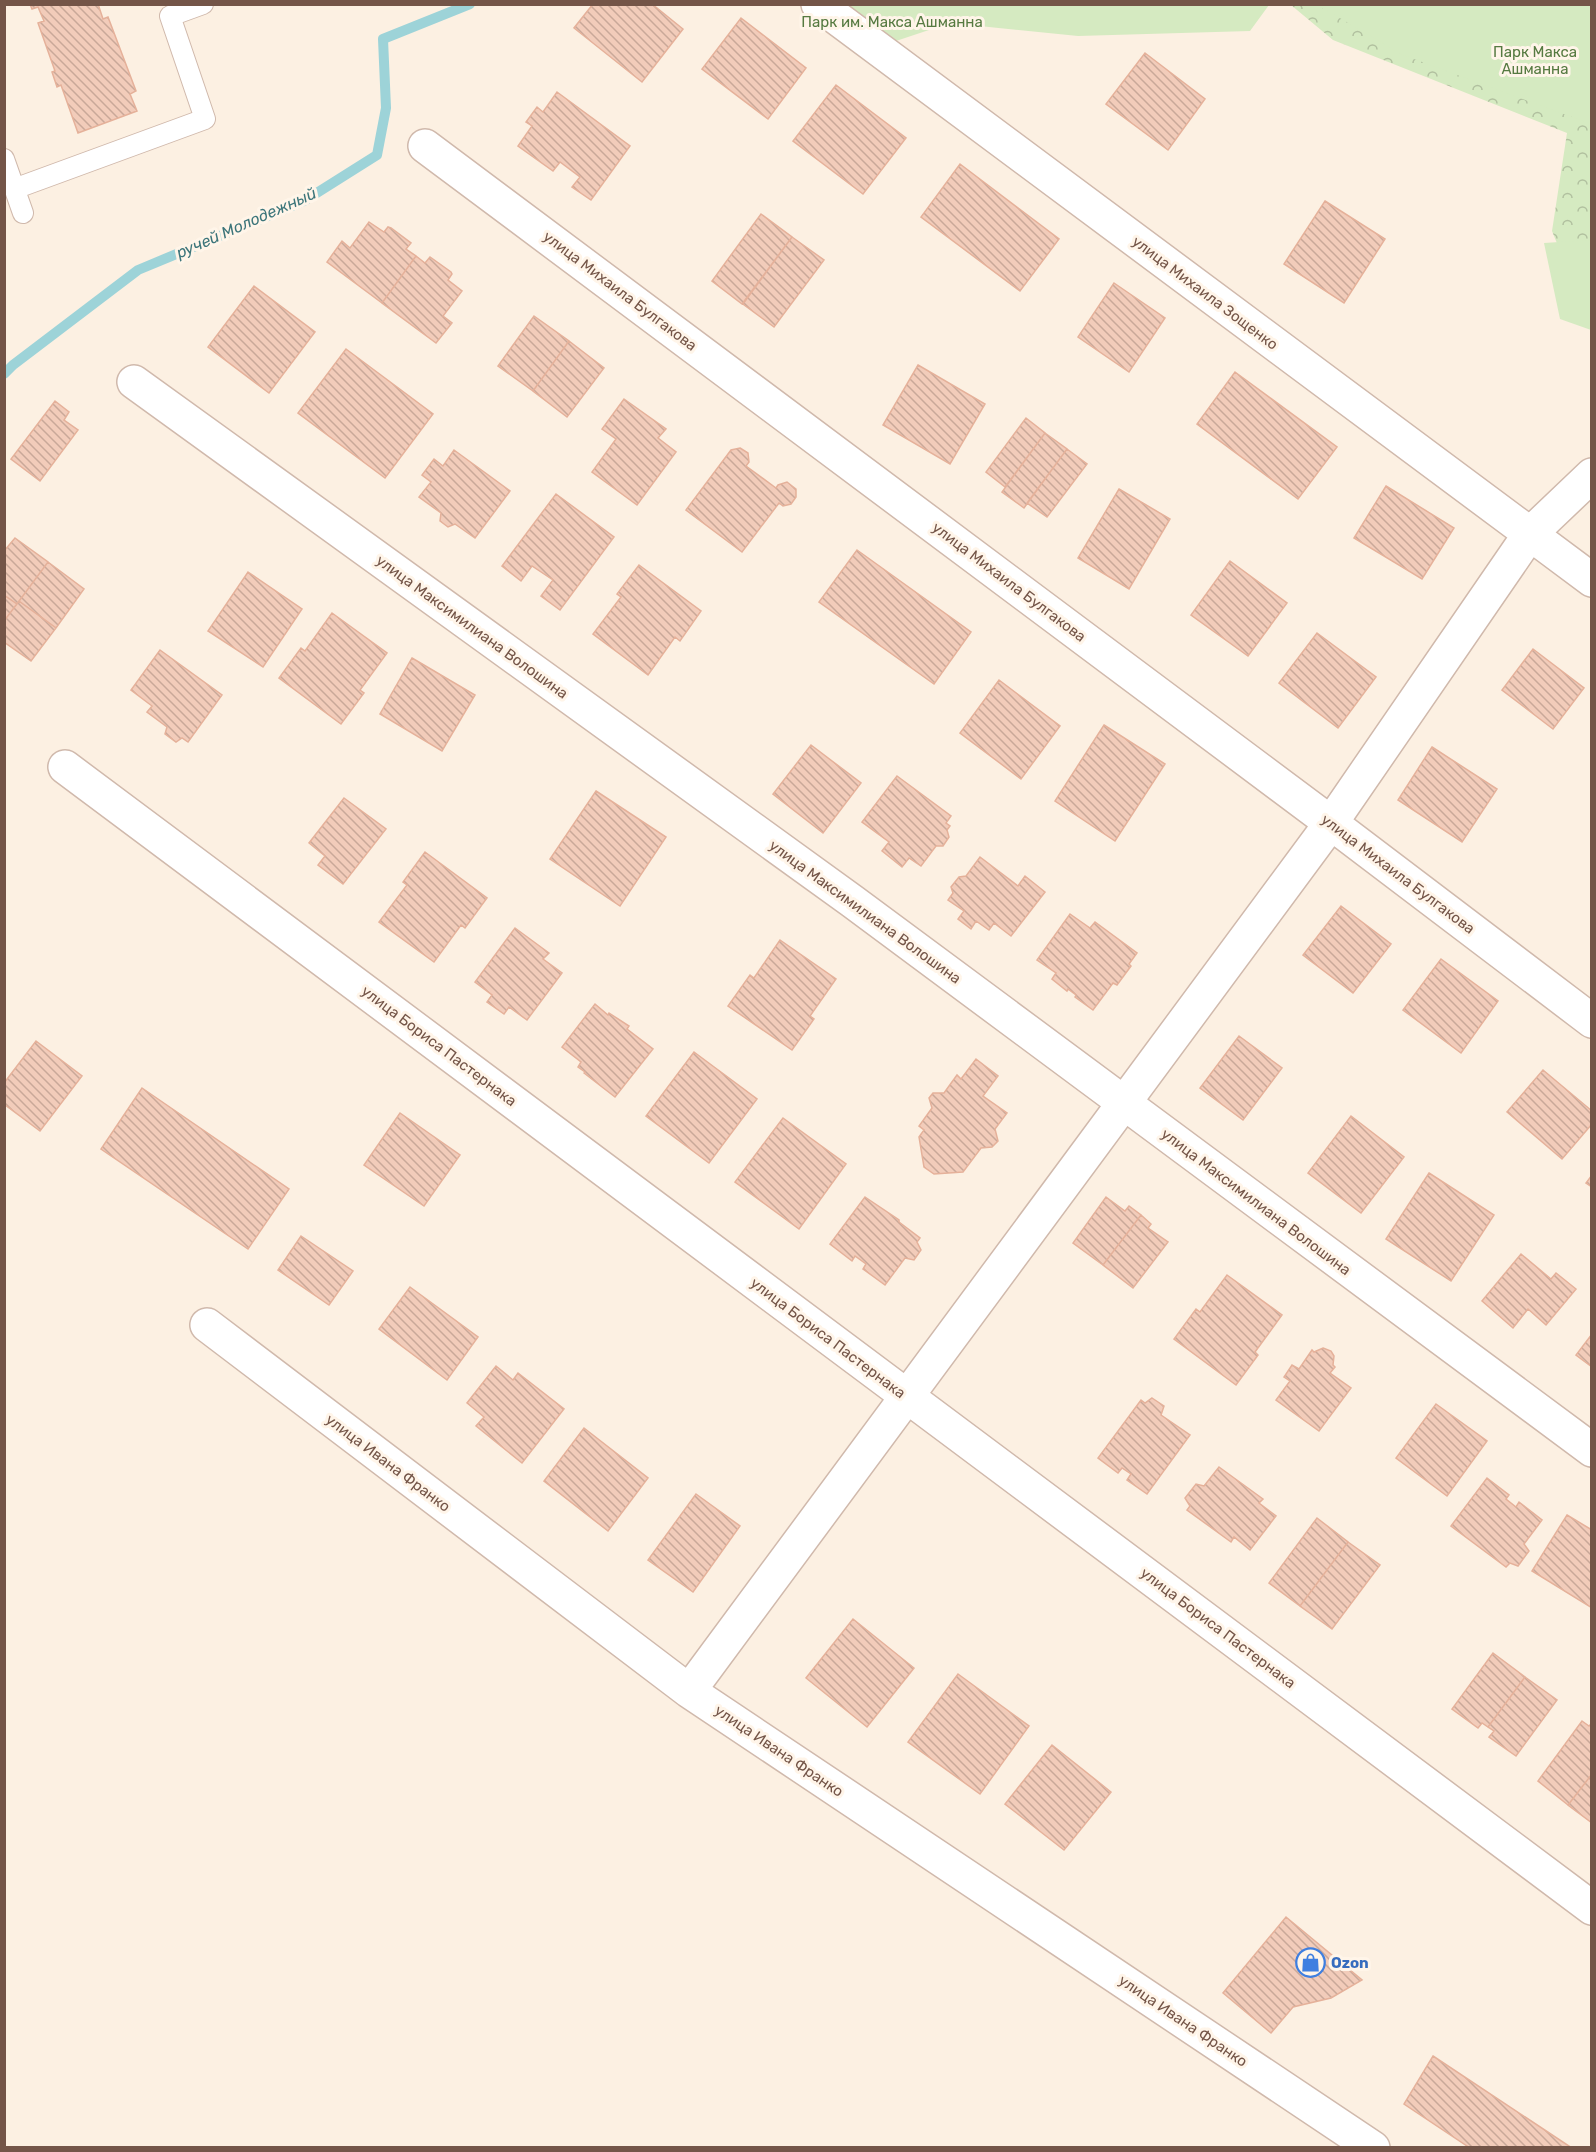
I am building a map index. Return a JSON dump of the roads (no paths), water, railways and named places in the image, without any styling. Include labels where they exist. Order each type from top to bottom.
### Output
[{"type":"street","name":"улица Михаила Зощенко","points":[[818,4],[1592,580]]},
{"type":"street","name":"улица Михаила Булгакова","points":[[425,146],[1331,823],[1592,1021]]},
{"type":"street","name":"улица Максимилиана Волошина","points":[[134,382],[842,894],[1592,1450]]},
{"type":"street","points":[[689,1691],[1331,823],[1529,535],[1592,475]]},
{"type":"street","name":"улица Бориса Пастернака","points":[[66,767],[1592,1908]]},
{"type":"street","name":"улица Ивана Франко","points":[[207,1325],[689,1691],[1373,2148]]},
{"type":"lane","points":[[14,189],[205,119],[170,16],[203,4]]},
{"type":"lane","points":[[4,159],[23,213]]},
{"type":"waterway","name":"ручей Молодежный","points":[[4,374],[138,270],[304,201],[377,155],[386,108],[383,39],[470,4]]},
{"type":"place","name":"Ozon","points":[[1310,1963]]},
{"type":"park label","name":"Парк им. Макса Ашманна","points":[[892,22]]},
{"type":"park label","name":"Парк Макса Ашманна","points":[[1535,60]]}]
